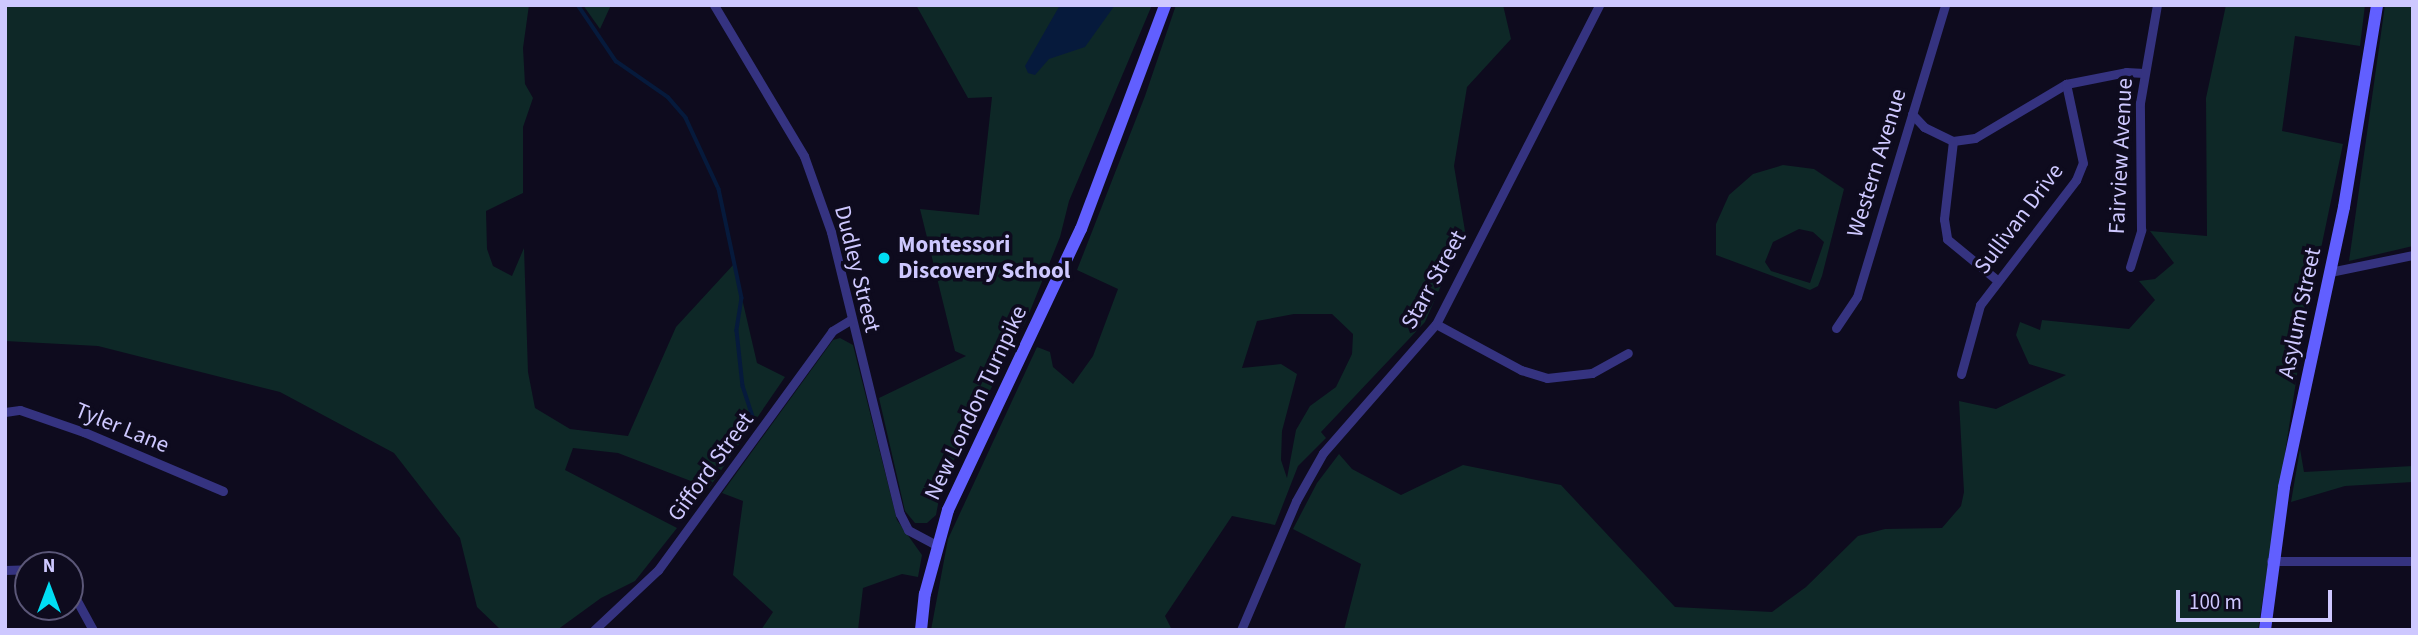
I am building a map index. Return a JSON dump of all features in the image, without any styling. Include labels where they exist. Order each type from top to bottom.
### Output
[{"type":"main road","name":"New London Turnpike","points":[[921,630],[936,545],[964,468],[1081,229],[1165,5]]},
{"type":"main road","name":"Asylum Street","points":[[2265,630],[2271,561],[2330,272],[2377,5]]},
{"type":"street","name":"Dudley Street","points":[[714,5],[804,156],[831,232],[850,320],[900,514],[908,530],[936,545]]},
{"type":"street","name":"Starr Street","points":[[1241,630],[1296,501],[1323,453],[1436,324],[1598,5]]},
{"type":"street","name":"Western Avenue","points":[[1836,328],[1857,297],[1945,5]]},
{"type":"street","name":"Fairview Avenue","points":[[2130,267],[2141,230],[2144,73],[2158,5]]},
{"type":"street","points":[[1912,114],[1924,127],[1953,141],[1975,138],[2066,84],[2126,72],[2144,73]]},
{"type":"street","name":"Sullivan Drive","points":[[1961,374],[1980,305],[1997,279],[2076,180],[2082,163],[2066,84]]},
{"type":"street","points":[[1953,141],[1944,219],[1947,239],[1997,279]]},
{"type":"street","points":[[2330,272],[2413,255]]},
{"type":"street","name":"Gifford Street","points":[[594,630],[658,570],[832,331],[850,320]]},
{"type":"street","points":[[1436,324],[1521,370],[1547,378],[1592,373],[1628,353]]},
{"type":"street","name":"Tyler Lane","points":[[5,412],[20,410],[84,432],[223,491]]},
{"type":"street","points":[[2271,561],[2413,561]]},
{"type":"street","points":[[84,614],[93,630]]},
{"type":"green space","points":[[5,5],[529,5],[523,48],[525,84],[533,98],[523,127],[523,193],[486,211],[487,249],[493,266],[512,276],[524,248],[528,372],[535,408],[570,429],[628,436],[676,327],[734,264],[757,363],[785,377],[709,488],[618,453],[573,448],[565,470],[677,528],[635,581],[601,598],[557,630],[501,630],[477,607],[460,538],[394,453],[280,392],[98,346],[5,341]]},
{"type":"green space","points":[[583,5],[611,5],[600,29]]},
{"type":"green space","points":[[916,5],[1152,5],[1069,201],[1060,237],[1026,321],[942,483],[936,515],[927,523],[915,523],[905,511],[879,398],[966,356],[955,351],[920,209],[979,215],[992,97],[968,98]]},
{"type":"green space","points":[[1176,5],[1503,5],[1511,39],[1467,87],[1454,166],[1465,231],[1425,322],[1321,432],[1326,438],[1298,466],[1275,525],[1232,516],[1165,616],[1172,630],[931,630],[948,539],[1037,347],[1050,352],[1053,367],[1073,384],[1093,356],[1118,289],[1077,270],[1145,96]],"holes":[[[1294,314],[1332,314],[1353,334],[1352,354],[1336,387],[1310,406],[1296,430],[1287,478],[1281,460],[1282,431],[1297,374],[1281,364],[1242,368],[1257,321]]]},
{"type":"green space","points":[[2226,5],[2365,5],[2360,46],[2295,36],[2282,131],[2343,144],[2304,329],[2258,630],[1344,630],[1361,564],[1293,529],[1317,483],[1339,454],[1352,469],[1401,495],[1463,465],[1561,485],[1675,607],[1772,612],[1806,587],[1858,536],[1885,529],[1942,528],[1961,506],[1964,492],[1959,401],[1996,409],[2066,375],[2029,364],[2016,335],[2020,322],[2040,330],[2042,320],[2129,329],[2155,300],[2139,281],[2155,279],[2174,263],[2150,231],[2207,236],[2206,98]]},
{"type":"green space","points":[[2385,5],[2413,5],[2413,246],[2349,261]]},
{"type":"green space","points":[[1783,165],[1814,169],[1844,189],[1818,286],[1810,290],[1716,255],[1716,224],[1729,195],[1753,174]],"holes":[[[1799,229],[1813,232],[1824,242],[1810,283],[1771,271],[1765,262],[1773,242]]]},
{"type":"green space","points":[[840,338],[853,345],[897,520],[922,555],[918,577],[902,574],[863,588],[858,630],[761,630],[773,612],[733,575],[743,501],[722,493],[833,340]]},
{"type":"green space","points":[[2300,449],[2304,472],[2413,466],[2413,482],[2345,486],[2291,502]]},
{"type":"water","points":[[1060,5],[1115,5],[1085,47],[1049,59],[1035,75],[1028,73],[1025,66]]},
{"type":"waterway","points":[[578,5],[616,61],[668,97],[686,118],[719,189],[742,298],[737,331],[743,386],[753,416]]},
{"type":"place","name":"Montessori Discovery School","points":[[884,258]]}]
